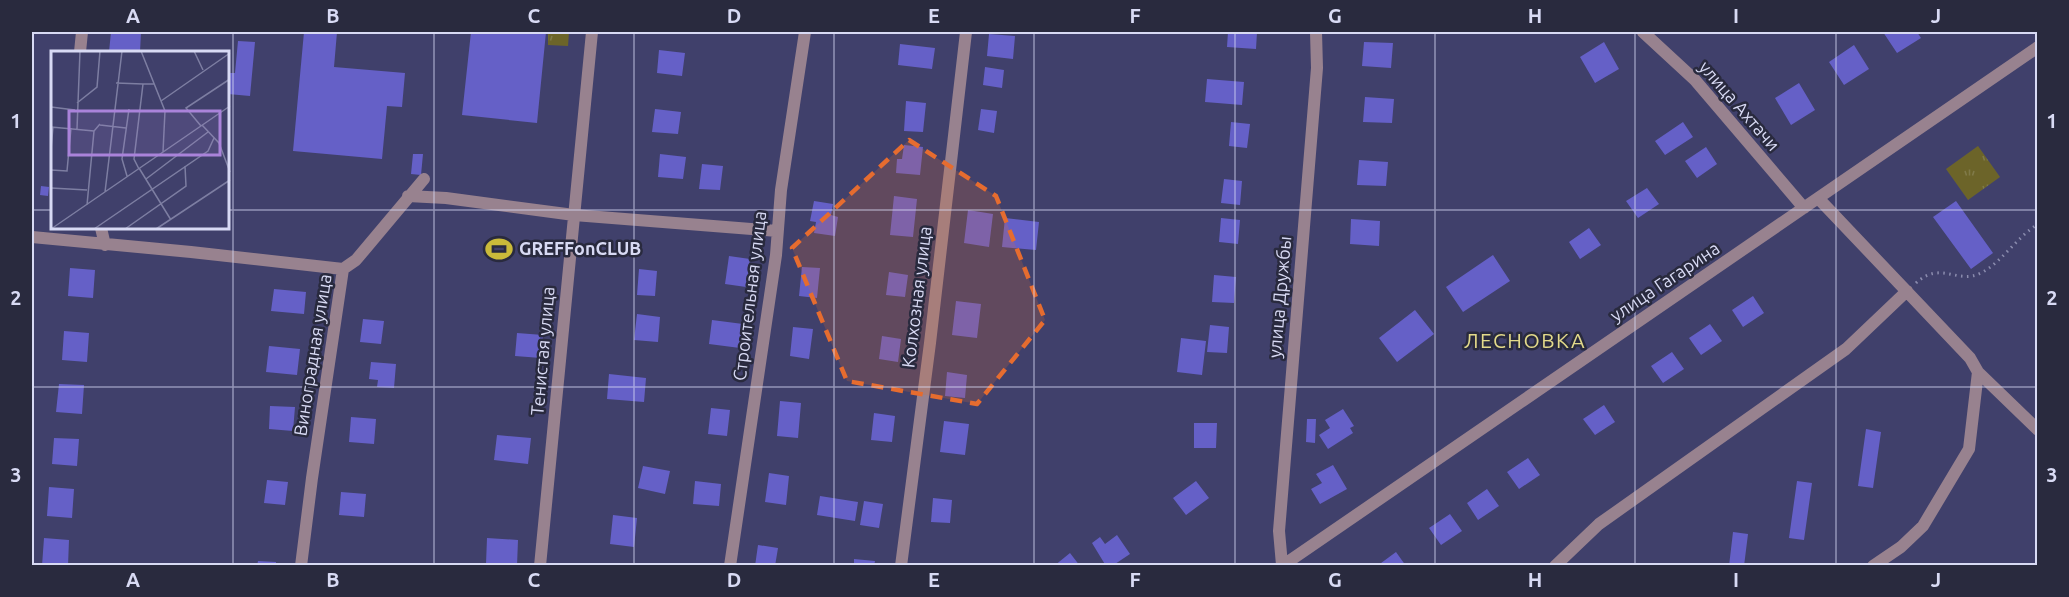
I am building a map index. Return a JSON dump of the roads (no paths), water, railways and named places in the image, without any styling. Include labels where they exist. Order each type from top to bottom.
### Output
[{"type":"street","points":[[80,51],[82,32]]},
{"type":"street","name":"Тенистая улица","points":[[540,566],[592,32]]},
{"type":"street","name":"Строительная улица","points":[[730,566],[776,255],[781,190],[805,32]]},
{"type":"street","name":"Колхозная улица","points":[[901,566],[930,343],[966,32]]},
{"type":"street","name":"улица Дружбы","points":[[1282,565],[1279,531],[1317,68],[1317,32]]},
{"type":"street","name":"улица Ахтачи","points":[[1643,32],[1695,80],[1804,208]]},
{"type":"street","name":"улица Гагарина","points":[[1282,565],[2037,47]]},
{"type":"street","name":"Виноградная улица","points":[[301,566],[343,269],[356,260],[424,179]]},
{"type":"street","points":[[408,196],[446,198],[574,215],[777,231]]},
{"type":"street","points":[[1818,198],[1970,358],[1978,372],[2037,430]]},
{"type":"street","points":[[102,230],[105,244]]},
{"type":"street","points":[[32,237],[343,269]]},
{"type":"street","points":[[1555,566],[1599,524],[1846,349],[1907,291]]},
{"type":"street","points":[[1872,566],[1901,547],[1923,526],[1969,449],[1978,372]]},
{"type":"place","name":"GREFFonCLUB","points":[[499,249]]},
{"type":"district","name":"ЛЕСНОВКА","points":[[1525,341]]}]
